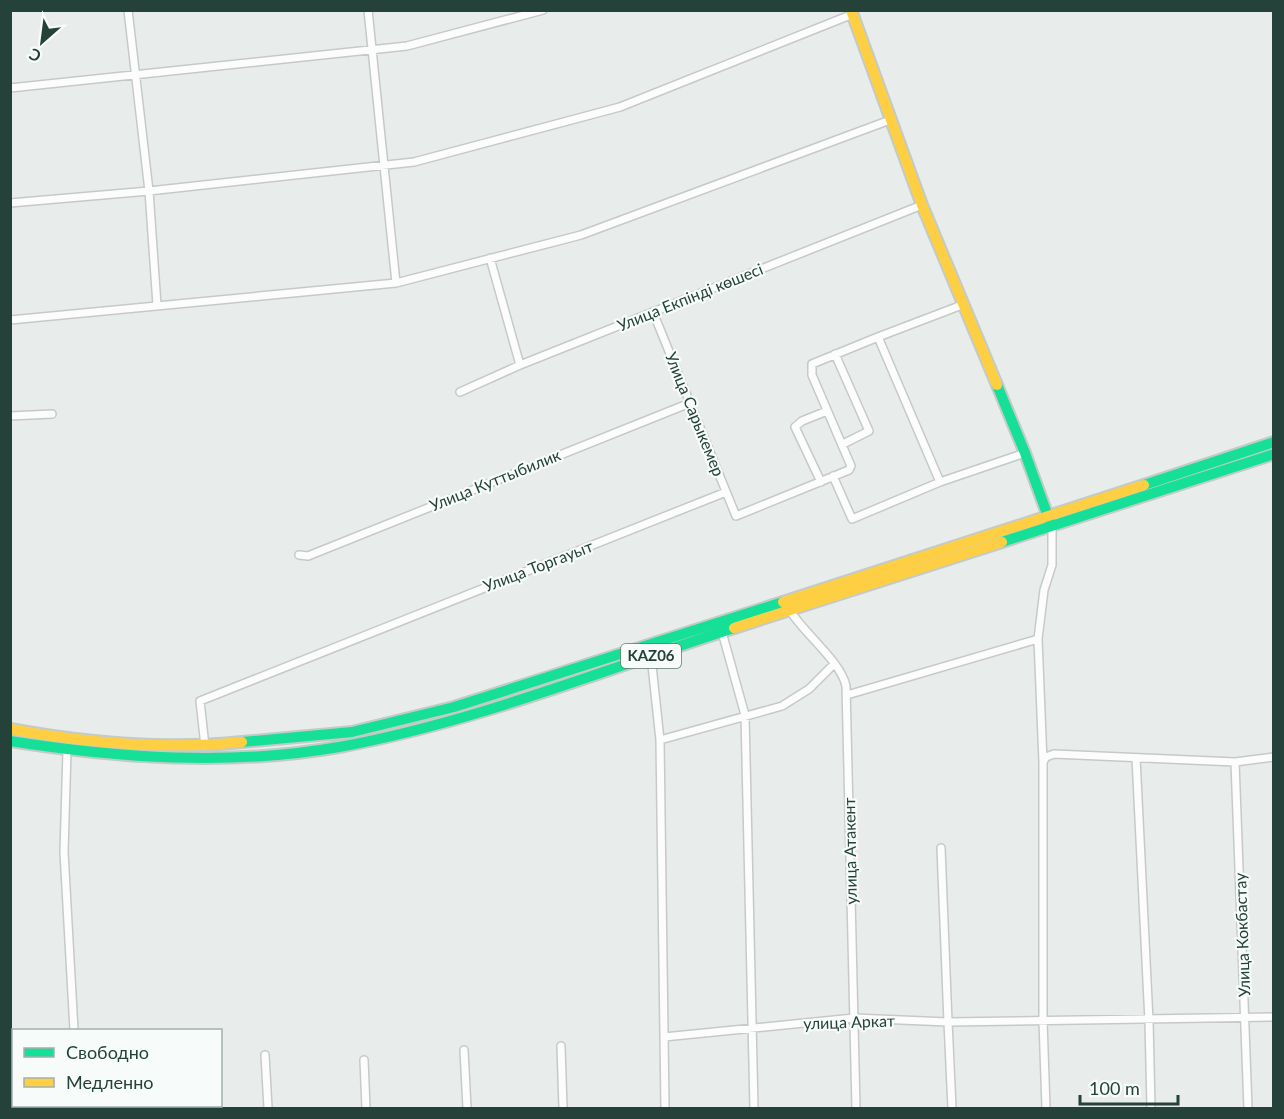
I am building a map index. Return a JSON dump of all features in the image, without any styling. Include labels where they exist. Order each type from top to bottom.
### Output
[{"type":"main road","points":[[852,12],[922,205],[1025,453],[1050,522]]},
{"type":"main road","name":"KАZ06","points":[[10,741],[67,751],[207,759],[336,748],[403,734],[791,612],[1274,442]]},
{"type":"main road","name":"KАZ06","points":[[10,729],[58,738],[144,745],[205,746],[352,732],[467,702],[1050,522],[1065,521],[1274,454]]},
{"type":"main road","points":[[467,702],[472,714]]},
{"type":"street","points":[[128,10],[149,192],[157,305]]},
{"type":"street","points":[[368,10],[396,283]]},
{"type":"street","points":[[10,88],[407,46],[543,10]]},
{"type":"street","points":[[10,203],[149,192],[414,162],[620,107],[852,12]]},
{"type":"street","points":[[10,320],[396,283],[581,235],[890,120]]},
{"type":"street","name":"Улица Екпінді көшесі","points":[[460,392],[520,364],[922,205]]},
{"type":"street","points":[[490,258],[520,364]]},
{"type":"street","points":[[827,411],[802,421],[795,427],[821,482],[849,470],[851,466],[812,375],[812,364],[962,305]]},
{"type":"street","name":"Улица Сарыкемер","points":[[653,312],[736,516],[821,482]]},
{"type":"street","points":[[878,337],[940,482]]},
{"type":"street","points":[[835,354],[869,431],[843,444]]},
{"type":"street","name":"Улица Куттыбилик","points":[[299,555],[308,556],[690,403]]},
{"type":"street","points":[[10,416],[52,414]]},
{"type":"street","points":[[833,476],[852,519],[940,482],[1025,453]]},
{"type":"street","name":"Улица Торгауыт","points":[[205,746],[201,701],[726,492]]},
{"type":"street","points":[[1046,1108],[1043,1021],[1043,762],[1038,639],[1044,590],[1052,566],[1050,522]]},
{"type":"street","name":"улица Атакент","points":[[791,612],[844,678],[847,695],[856,1108]]},
{"type":"street","points":[[722,632],[745,715],[754,1108]]},
{"type":"street","points":[[847,695],[1038,639]]},
{"type":"street","points":[[651,656],[660,740],[665,1108]]},
{"type":"street","points":[[660,740],[782,706],[809,689],[834,664]]},
{"type":"street","points":[[67,751],[64,852],[74,1029]]},
{"type":"street","points":[[1043,762],[1046,757],[1054,754],[1235,762],[1274,757]]},
{"type":"street","points":[[1136,758],[1149,1021],[1150,1108]]},
{"type":"street","name":"Улица Кокбастау","points":[[1235,762],[1248,1108]]},
{"type":"street","points":[[941,848],[952,1108]]},
{"type":"street","name":"улица Аркат","points":[[664,1037],[854,1018],[948,1022],[1149,1021],[1274,1017]]},
{"type":"street","points":[[561,1046],[563,1108]]},
{"type":"street","points":[[464,1050],[467,1108]]},
{"type":"street","points":[[265,1055],[268,1108]]},
{"type":"street","points":[[364,1060],[366,1108]]},
{"type":"traffic: fast","points":[[997,385],[1050,522]]},
{"type":"traffic: fast","points":[[1144,485],[1274,442]]},
{"type":"traffic: fast","points":[[1002,542],[1274,454]]},
{"type":"traffic: fast","points":[[242,742],[352,732],[454,707],[783,602]]},
{"type":"traffic: fast","points":[[10,741],[92,752],[174,758],[257,756],[339,747],[440,724],[538,694],[734,628]]},
{"type":"traffic: slow","points":[[851,10],[922,205],[997,385]]},
{"type":"traffic: slow","points":[[783,602],[1144,485]]},
{"type":"traffic: slow","points":[[734,628],[1002,542]]},
{"type":"traffic: slow","points":[[10,729],[126,744],[184,745],[242,742]]}]
